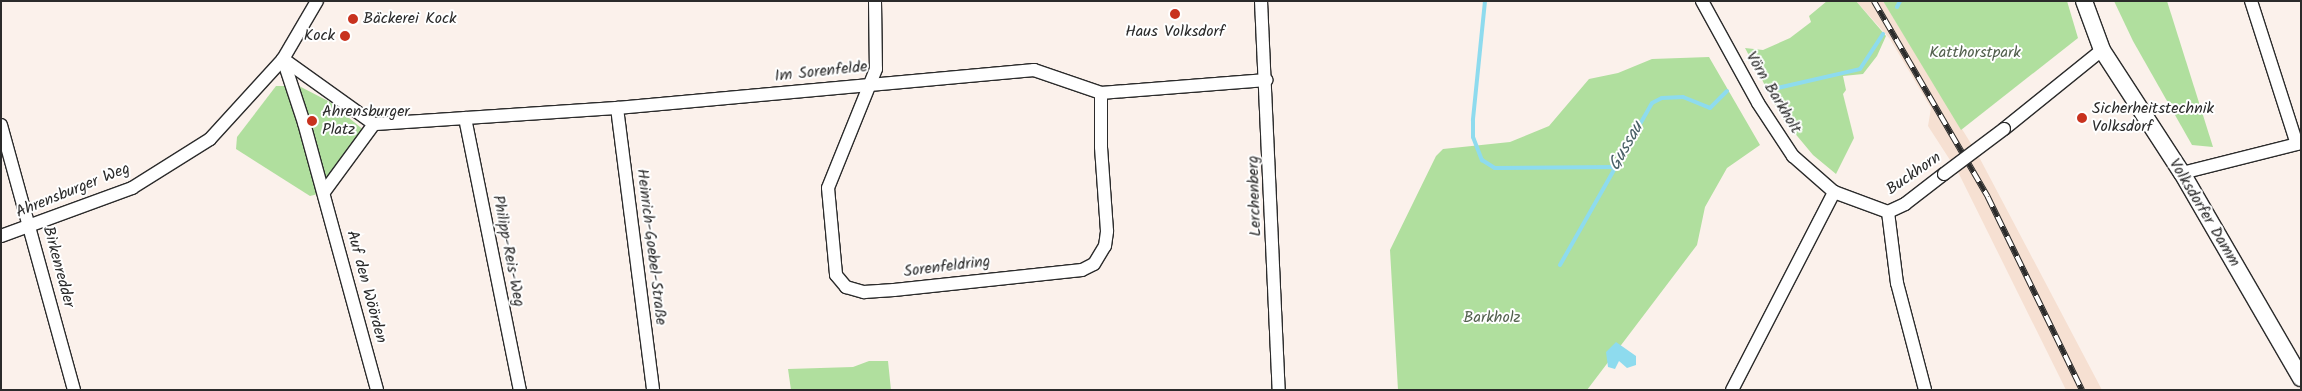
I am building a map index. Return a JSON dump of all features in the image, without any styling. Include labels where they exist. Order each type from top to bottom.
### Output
[{"type":"main road","name":"Volksdorfer Damm","points":[[2084,1],[2102,50],[2182,174],[2301,378]]},
{"type":"street","name":"Ahrensburger Weg","points":[[1,236],[30,227],[132,188],[210,139],[283,58],[317,1]]},
{"type":"street","name":"Sorenfeldring","points":[[875,1],[876,69],[872,83],[843,146],[828,188],[836,275],[846,287],[864,292],[1082,270],[1094,264],[1105,246],[1107,231],[1101,147],[1101,93]]},
{"type":"street","name":"Lerchenberg","points":[[1261,1],[1279,390]]},
{"type":"street","name":"Vörn Barkholt","points":[[1702,1],[1777,135],[1814,176],[1834,192],[1888,212]]},
{"type":"street","points":[[2182,174],[2299,144],[2251,1]]},
{"type":"street","name":"Buckhorn","points":[[1926,390],[1897,283],[1888,212],[1905,204],[2004,129],[2102,50]]},
{"type":"street","points":[[283,58],[374,124],[324,192]]},
{"type":"street","points":[[283,58],[324,192]]},
{"type":"street","name":"Im Sorenfelde","points":[[374,124],[617,108],[872,83],[1034,70],[1101,93],[1266,80]]},
{"type":"street","name":"Heinrich-Goebel-Straße","points":[[617,108],[653,390]]},
{"type":"street","name":"Philipp-Reis-Weg","points":[[465,118],[520,390]]},
{"type":"street","name":"Birkenredder","points":[[1,125],[74,390]]},
{"type":"street","name":"Auf den Wöörden","points":[[324,192],[377,390]]},
{"type":"street","points":[[1732,390],[1834,192]]},
{"type":"shaded area","points":[[1856,1],[1883,1],[1978,155],[2102,390],[2066,390],[1959,174],[1928,126],[1931,108],[1890,39]]},
{"type":"green space","points":[[1827,1],[1856,1],[1886,36],[1877,56],[1863,74],[1843,76],[1846,90],[1843,94],[1854,138],[1836,174],[1813,155],[1783,119],[1745,48],[1763,50],[1790,38],[1811,22],[1809,16]]},
{"type":"green space","name":"Katthorstpark","points":[[1883,1],[2067,1],[2078,38],[1961,130]]},
{"type":"green space","points":[[2114,1],[2167,1],[2213,147],[2192,145],[2133,41]]},
{"type":"green space","name":"Barkholz","points":[[1709,57],[1760,145],[1727,168],[1705,207],[1697,245],[1587,390],[1398,390],[1390,250],[1436,156],[1443,149],[1510,142],[1549,126],[1589,79],[1618,73],[1652,59]]},
{"type":"green space","points":[[276,86],[288,86],[318,194],[310,196],[236,149],[237,137]]},
{"type":"green space","points":[[299,86],[330,102],[366,132],[329,190]]},
{"type":"green space","points":[[869,361],[888,361],[891,390],[791,390],[788,369],[853,367]]},
{"type":"water","points":[[1616,342],[1636,356],[1636,365],[1627,368],[1619,361],[1615,369],[1608,367],[1606,352]]},
{"type":"waterway","points":[[1485,1],[1473,120],[1473,137],[1482,160],[1495,168],[1617,167]]},
{"type":"waterway","name":"Gussau","points":[[1897,7],[1900,1]]},
{"type":"waterway","name":"Gussau","points":[[1773,89],[1860,69],[1883,34]]},
{"type":"waterway","name":"Gussau","points":[[1560,265],[1652,103],[1662,98],[1683,97],[1710,108],[1727,91]]},
{"type":"railway","points":[[1874,1],[1988,197],[2082,390]]},
{"type":"place","name":"Haus Volksdorf","points":[[1175,14]]},
{"type":"place","name":"Bäckerei Kock","points":[[353,19]]},
{"type":"place","name":"Kock","points":[[345,36]]},
{"type":"place","name":"Sicherheitstechnik Volksdorf","points":[[2082,118]]},
{"type":"place","name":"Ahrensburger Platz","points":[[312,121]]}]
